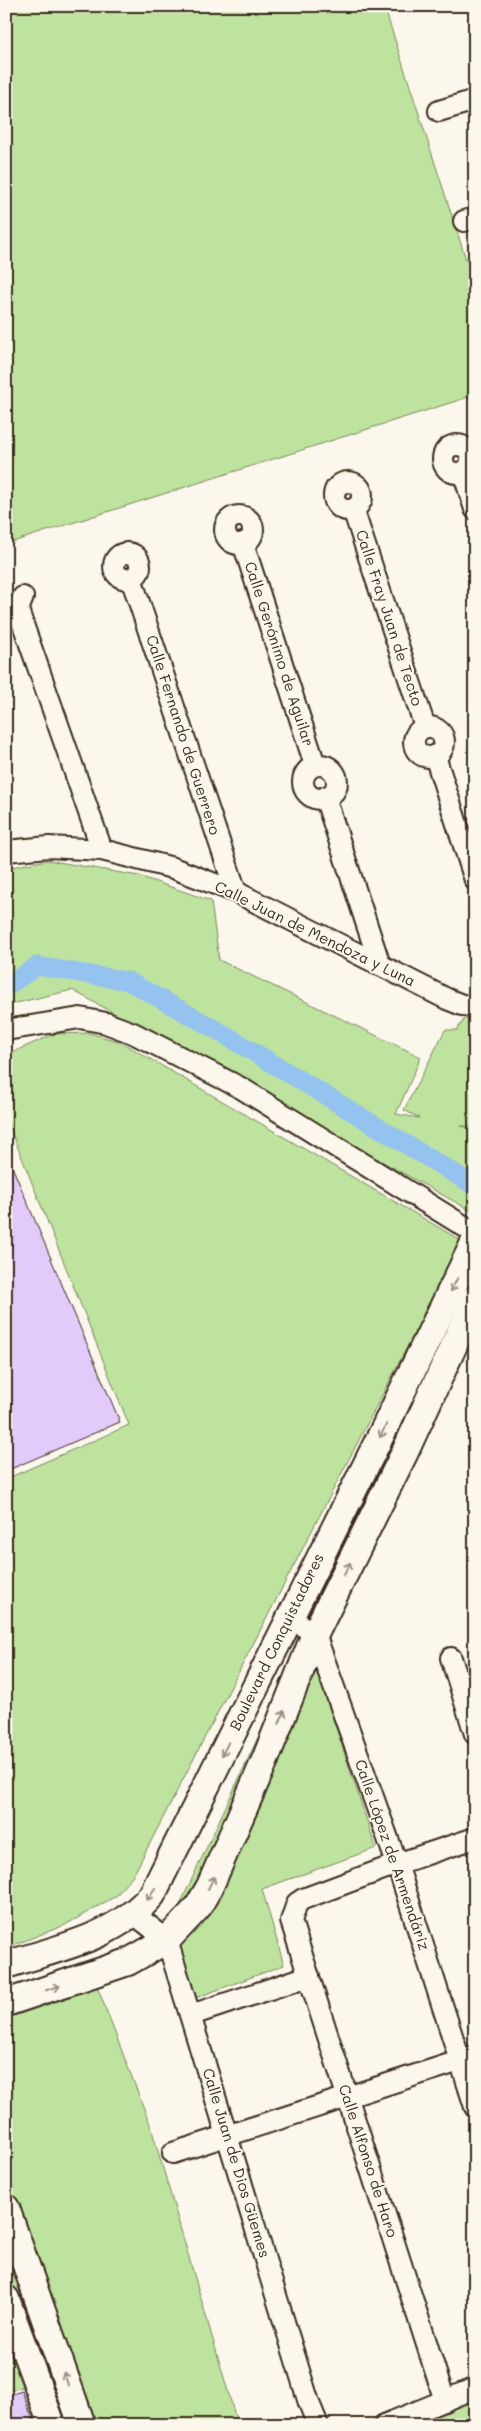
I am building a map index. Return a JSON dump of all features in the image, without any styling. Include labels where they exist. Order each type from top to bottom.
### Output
[{"type":"street","points":[[439,111],[475,100]]},
{"type":"street","points":[[463,472],[475,510]]},
{"type":"street","name":"Calle Fray Juan de Tecto","points":[[353,509],[425,727],[414,737],[414,748],[424,757],[435,756],[475,880]]},
{"type":"street","name":"Calle Gerónimo de Aguilar","points":[[243,542],[315,766],[326,766],[335,774],[336,785],[334,790],[325,798],[380,965]]},
{"type":"street","name":"Calle Fernando de Guerrero","points":[[131,578],[236,892]]},
{"type":"street","points":[[16,607],[102,850]]},
{"type":"street","name":"Calle Juan de Mendoza y Luna","points":[[6,850],[49,847],[102,850],[173,868],[236,892],[448,999],[462,1005],[475,1006]]},
{"type":"street","points":[[6,1030],[80,1018],[106,1023],[133,1033],[241,1088],[475,1234]]},
{"type":"street","name":"Boulevard Conquistadores","points":[[6,1965],[101,1934],[134,1914],[152,1895],[383,1431],[475,1241]]},
{"type":"street","name":"Boulevard Conquistadores","points":[[6,2003],[128,1962],[167,1940],[198,1907],[210,1886],[265,1760],[315,1634],[473,1313]]},
{"type":"street","points":[[289,1617],[315,1634]]},
{"type":"street","name":"Calle López de Armendáriz","points":[[315,1634],[467,2058],[475,2107]]},
{"type":"street","points":[[451,1658],[475,1734]]},
{"type":"street","points":[[397,1864],[475,1838]]},
{"type":"street","name":"Calle Alfonso de Haro","points":[[397,1864],[303,1899],[297,1903],[291,1921],[444,2401]]},
{"type":"street","points":[[134,1914],[167,1940]]},
{"type":"street","name":"Calle Juan de Dios Güemes","points":[[167,1940],[309,2403],[318,2425]]},
{"type":"street","points":[[191,2015],[309,1976]]},
{"type":"street","points":[[173,2153],[467,2058]]},
{"type":"street","points":[[6,2208],[82,2425]]},
{"type":"street","points":[[6,2299],[52,2425]]},
{"type":"street","points":[[384,2425],[475,2388]]},
{"type":"green space","points":[[6,6],[384,6],[475,287],[475,395],[6,544]]},
{"type":"green space","points":[[47,860],[139,876],[211,901],[219,960],[421,1057],[396,1114],[419,1118],[404,1110],[445,1030],[457,1030],[465,1018],[475,1022],[475,1126],[461,1126],[475,1129],[475,1213],[72,990],[12,1004],[6,1008],[6,868]]},
{"type":"green space","points":[[89,1033],[121,1042],[462,1241],[135,1872],[116,1896],[65,1925],[6,1948],[6,1479],[129,1425],[6,1118],[6,1055],[54,1034]]},
{"type":"green space","points":[[315,1664],[376,1848],[262,1889],[284,1965],[190,2000],[170,1926],[290,1669]]},
{"type":"green space","points":[[97,1986],[151,2127],[236,2419],[222,2425],[94,2425],[6,2176],[6,2019]]},
{"type":"green space","points":[[6,2236],[72,2425],[58,2425],[6,2277]]},
{"type":"green space","points":[[6,2340],[22,2387],[6,2392]]},
{"type":"green space","points":[[475,2400],[475,2425],[416,2425]]},
{"type":"building","points":[[6,1152],[120,1422],[6,1471]]},
{"type":"building","points":[[22,2391],[35,2425],[6,2425],[6,2396]]},
{"type":"waterway","points":[[6,987],[37,966],[128,981],[222,1033],[475,1186]]}]
